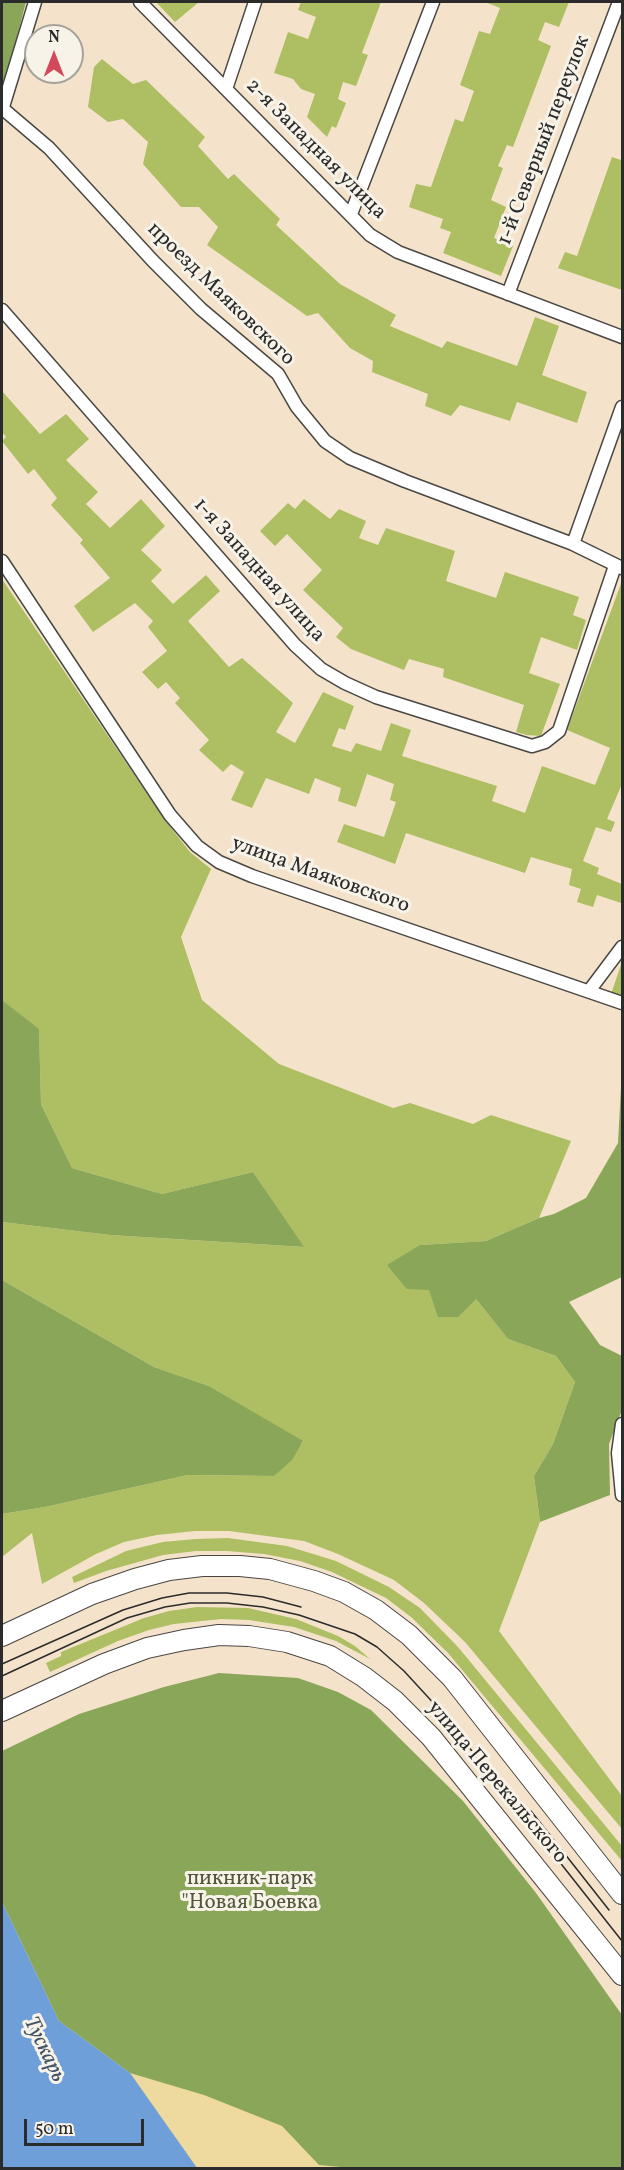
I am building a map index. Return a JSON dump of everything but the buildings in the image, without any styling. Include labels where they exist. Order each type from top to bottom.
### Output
[{"type":"main road","name":"улица Перекальского","points":[[2,1636],[92,1594],[169,1570],[202,1566],[270,1569],[344,1592],[376,1610],[409,1635],[452,1678],[622,1894]]},
{"type":"main road","name":"улица Перекальского","points":[[2,1711],[104,1664],[147,1648],[184,1640],[219,1635],[249,1636],[287,1642],[330,1656],[364,1677],[395,1701],[431,1737],[622,1975]]},
{"type":"street","points":[[2,109],[35,2]]},
{"type":"street","name":"2-я Западная улица","points":[[140,2],[370,235],[398,252],[622,337]]},
{"type":"street","points":[[226,89],[255,2]]},
{"type":"street","points":[[351,214],[433,2]]},
{"type":"street","name":"1-й Северный переулок","points":[[508,294],[619,2]]},
{"type":"street","name":"проезд Маяковского","points":[[2,109],[50,148],[153,261],[201,309],[278,374],[297,407],[325,441],[350,458],[573,544],[619,567]]},
{"type":"street","name":"1-я Западная улица","points":[[2,310],[295,645],[321,669],[376,697],[532,746],[545,742],[559,730],[619,567]]},
{"type":"street","points":[[573,544],[622,407]]},
{"type":"street","name":"улица Маяковского","points":[[2,561],[171,815],[197,846],[219,862],[252,876],[622,1003]]},
{"type":"street","points":[[589,991],[622,947]]},
{"type":"street","points":[[622,1424],[618,1453],[622,1494]]},
{"type":"green space","points":[[2,2],[26,2],[2,94]]},
{"type":"green space","points":[[158,2],[199,2],[175,22]]},
{"type":"green space","points":[[301,2],[381,2],[362,53],[368,55],[356,86],[343,82],[338,99],[346,103],[336,128],[332,126],[327,137],[307,117],[315,94],[301,89],[293,79],[274,73],[288,32],[308,39],[316,17],[298,10]]},
{"type":"green space","points":[[485,2],[569,2],[559,27],[545,22],[538,40],[551,46],[513,147],[507,145],[498,166],[503,168],[491,200],[506,207],[494,238],[513,246],[501,276],[443,253],[451,232],[440,228],[443,219],[409,207],[416,184],[431,187],[455,119],[463,122],[474,91],[460,85],[479,31],[490,34],[500,8]]},
{"type":"green space","points":[[102,59],[133,84],[146,80],[205,137],[198,146],[228,179],[234,174],[280,219],[276,225],[340,284],[396,315],[390,326],[442,348],[447,341],[517,366],[535,317],[559,326],[542,375],[587,392],[577,423],[517,402],[510,421],[460,405],[451,416],[425,406],[428,394],[372,372],[373,361],[350,348],[318,313],[307,316],[207,245],[218,227],[199,207],[181,207],[143,164],[148,142],[123,119],[108,122],[88,107],[94,67]]},
{"type":"green space","points":[[622,156],[622,290],[558,268],[565,252],[577,256],[612,157],[621,160]]},
{"type":"green space","points":[[2,391],[40,434],[66,414],[89,439],[66,460],[98,492],[86,504],[110,528],[141,499],[165,526],[141,550],[162,570],[151,581],[173,604],[206,575],[220,591],[188,621],[229,667],[242,658],[293,703],[276,732],[295,743],[323,692],[354,706],[345,730],[339,728],[332,746],[351,752],[356,743],[381,751],[391,723],[411,730],[402,756],[497,786],[492,801],[525,813],[542,766],[595,785],[610,748],[567,730],[622,581],[622,784],[607,819],[615,822],[611,832],[596,827],[583,861],[599,868],[597,874],[622,884],[621,903],[597,895],[593,907],[577,902],[581,889],[569,885],[572,869],[531,857],[525,873],[406,833],[395,864],[337,842],[344,824],[384,837],[396,802],[390,800],[394,784],[367,774],[356,807],[338,801],[341,788],[315,778],[309,794],[266,778],[252,808],[231,800],[244,772],[231,764],[223,772],[199,750],[209,740],[175,703],[180,698],[166,682],[158,689],[142,672],[167,651],[148,627],[153,621],[135,603],[93,632],[74,606],[110,578],[80,543],[83,540],[51,505],[57,498],[34,469],[28,474],[2,441],[6,437],[2,432]]},
{"type":"green space","points":[[304,499],[330,519],[339,509],[366,521],[359,538],[378,545],[386,528],[455,551],[446,581],[496,598],[505,572],[579,597],[573,615],[586,620],[577,650],[541,637],[529,673],[560,684],[541,736],[516,732],[524,705],[443,677],[444,669],[409,659],[404,670],[351,649],[336,637],[343,628],[303,590],[322,570],[287,534],[275,546],[260,531],[288,503],[295,509]]},
{"type":"green space","points":[[2,579],[164,819],[190,852],[211,869],[181,937],[202,1000],[279,1064],[393,1108],[410,1103],[473,1124],[491,1115],[571,1141],[539,1218],[486,1241],[420,1245],[429,1290],[476,1299],[508,1339],[556,1356],[575,1382],[553,1444],[534,1476],[540,1522],[499,1631],[622,1796],[622,1829],[465,1642],[424,1603],[394,1580],[338,1554],[304,1541],[229,1531],[195,1531],[157,1535],[124,1542],[96,1554],[42,1584],[32,1533],[2,1557],[2,1514],[45,1507],[188,1475],[274,1476],[303,1442],[209,1386],[154,1367],[2,1280],[2,1222],[110,1235],[303,1247],[253,1172],[162,1194],[72,1168],[41,1104],[39,1030],[2,1000]]},
{"type":"green space","points":[[622,962],[622,998],[611,994]]},
{"type":"green space","points":[[2,1000],[39,1029],[41,1104],[72,1168],[162,1194],[253,1172],[304,1247],[110,1235],[2,1222]]},
{"type":"green space","points":[[622,1086],[622,1277],[569,1302],[600,1345],[622,1356],[622,1410],[609,1444],[610,1495],[540,1522],[534,1476],[553,1444],[575,1382],[556,1356],[508,1339],[476,1299],[458,1317],[438,1317],[429,1290],[407,1289],[387,1265],[420,1245],[486,1241],[539,1218],[554,1214],[586,1198],[618,1143]]},
{"type":"green space","points":[[2,1280],[154,1367],[209,1386],[303,1441],[292,1460],[274,1476],[188,1475],[45,1507],[2,1514]]},
{"type":"green space","points":[[228,1538],[287,1546],[336,1561],[389,1587],[420,1608],[458,1647],[622,1846],[622,1861],[448,1653],[411,1617],[386,1598],[332,1572],[300,1561],[264,1554],[227,1551],[196,1551],[163,1555],[106,1571],[74,1583],[72,1577],[126,1551],[163,1542]]},
{"type":"green space","points":[[197,1607],[248,1608],[296,1619],[338,1636],[355,1646],[370,1659],[336,1641],[294,1627],[249,1620],[221,1619],[174,1624],[149,1630],[118,1641],[50,1672],[46,1663],[61,1656],[61,1652],[144,1618]]},
{"type":"green space","name":"пикник-парк \"Новая Боевка","points":[[219,1673],[298,1678],[338,1692],[371,1710],[463,1801],[536,1893],[622,2015],[622,2168],[197,2168],[130,2073],[59,2021],[2,1902],[2,1751],[79,1714],[164,1687]]},
{"type":"sand","points":[[130,2073],[204,2095],[282,2126],[319,2165],[352,2168],[197,2168]]},
{"type":"water","name":"Тускарь","points":[[2,1902],[59,2021],[130,2073],[197,2168],[2,2168]]},
{"type":"tram line","points":[[2,1664],[123,1610],[162,1598],[189,1593],[227,1593],[263,1597],[301,1607]]},
{"type":"tram line","points":[[2,1676],[127,1618],[165,1607],[190,1603],[227,1603],[263,1607],[299,1615],[355,1634],[377,1647],[404,1671],[438,1708],[622,1941]]},
{"type":"tram line","points":[[531,1811],[609,1910]]}]
